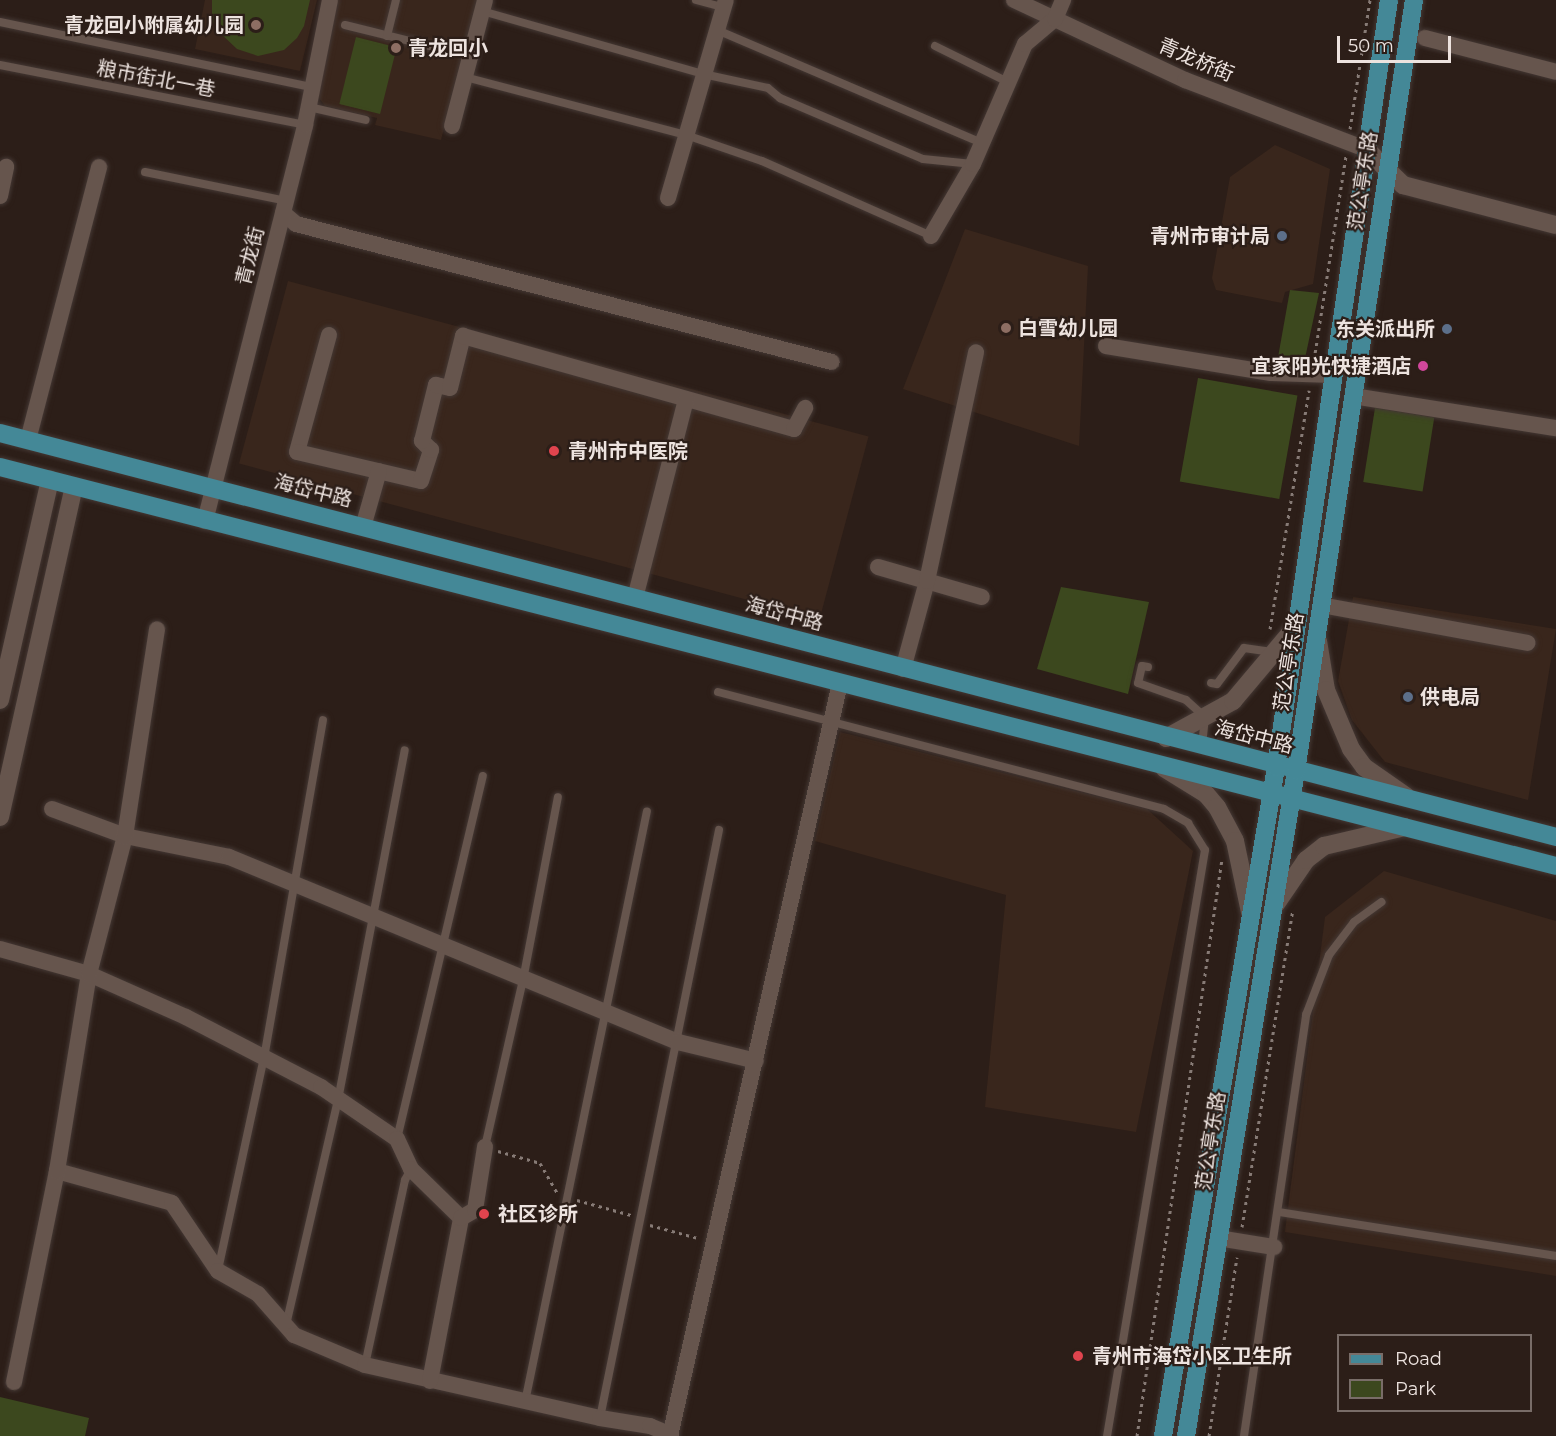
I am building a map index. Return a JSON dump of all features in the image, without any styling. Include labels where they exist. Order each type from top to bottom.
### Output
[{"type":"main road","name":"范公亭东路","points":[[1163,1436],[1275,766],[1278,652],[1297,625],[1389,0]]},
{"type":"main road","name":"范公亭东路","points":[[1186,1436],[1296,771],[1414,0]]},
{"type":"main road","name":"海岱中路","points":[[0,433],[1166,738],[1556,837]]},
{"type":"main road","points":[[0,467],[1556,866]]},
{"type":"street","name":"青龙街","points":[[205,521],[305,125],[330,0]]},
{"type":"street","name":"青龙桥街","points":[[1014,0],[1185,80],[1366,149]]},
{"type":"street","points":[[931,236],[973,164],[980,142],[1025,44],[1055,19],[1063,0]]},
{"type":"street","points":[[668,198],[725,4]]},
{"type":"street","points":[[452,126],[484,6]]},
{"type":"street","points":[[1425,38],[1556,72]]},
{"type":"street","points":[[1366,149],[1403,185],[1556,225]]},
{"type":"street","points":[[0,196],[6,167]]},
{"type":"street","points":[[28,440],[99,167]]},
{"type":"street","points":[[285,207],[296,224],[832,362]]},
{"type":"street","points":[[329,335],[297,452],[421,481],[431,450],[422,441],[436,385],[450,388],[463,336],[794,429],[805,408]]},
{"type":"street","points":[[1106,346],[1271,374],[1333,375]]},
{"type":"street","points":[[903,669],[927,581],[976,352]]},
{"type":"street","points":[[1353,396],[1556,428]]},
{"type":"street","points":[[635,598],[686,399]]},
{"type":"street","points":[[363,527],[378,471]]},
{"type":"street","points":[[0,700],[50,480]]},
{"type":"street","points":[[0,818],[74,486]]},
{"type":"street","points":[[878,567],[982,597]]},
{"type":"street","points":[[1321,605],[1528,643]]},
{"type":"street","points":[[14,1382],[57,1171],[89,974],[125,836],[157,629]]},
{"type":"street","points":[[1317,630],[1326,690],[1347,741],[1364,766],[1413,801]]},
{"type":"street","points":[[1166,738],[1206,717],[1246,689],[1278,652]]},
{"type":"street","points":[[57,1171],[172,1203],[218,1271],[258,1294],[294,1335],[365,1365],[525,1402],[650,1426],[670,1435],[717,1242],[840,683]]},
{"type":"street","points":[[1160,765],[1206,794],[1227,825],[1235,841],[1250,912]]},
{"type":"street","points":[[52,809],[125,836],[229,857],[374,919],[678,1042],[756,1061]]},
{"type":"street","points":[[1272,911],[1287,882],[1324,846],[1406,827]]},
{"type":"street","points":[[0,950],[89,974],[264,1058],[338,1100],[397,1139],[411,1169],[461,1218]]},
{"type":"street","points":[[430,1381],[461,1218],[475,1210],[485,1148]]},
{"type":"street","points":[[1218,1238],[1274,1247]]},
{"type":"lane","points":[[387,36],[396,0]]},
{"type":"lane","points":[[696,0],[725,4]]},
{"type":"lane","points":[[484,6],[703,74],[768,88],[780,98],[923,159],[973,164]]},
{"type":"lane","points":[[0,22],[312,87]]},
{"type":"lane","points":[[345,25],[430,46]]},
{"type":"lane","points":[[717,30],[980,142]]},
{"type":"lane","points":[[935,46],[1008,82]]},
{"type":"lane","name":"粮市街北一巷","points":[[0,65],[305,125]]},
{"type":"lane","points":[[465,77],[686,135],[762,161],[931,236]]},
{"type":"lane","points":[[309,107],[366,120]]},
{"type":"lane","points":[[146,172],[285,207]]},
{"type":"lane","points":[[1211,683],[1217,684],[1244,648],[1278,652]]},
{"type":"lane","points":[[1148,668],[1142,666],[1138,683],[1186,700],[1206,717],[1202,747]]},
{"type":"lane","points":[[718,692],[1164,809],[1188,823],[1205,850],[1107,1436]]},
{"type":"lane","points":[[218,1271],[264,1058],[292,884],[323,720]]},
{"type":"lane","points":[[285,1325],[338,1100],[405,750]]},
{"type":"lane","points":[[397,1139],[483,776]]},
{"type":"lane","points":[[485,1148],[523,980],[558,797]]},
{"type":"lane","points":[[525,1402],[647,811]]},
{"type":"lane","points":[[600,1418],[720,830]]},
{"type":"lane","points":[[1244,1436],[1274,1247],[1306,1015],[1329,955],[1354,922],[1382,902]]},
{"type":"lane","points":[[365,1365],[405,1180],[411,1169]]},
{"type":"lane","points":[[1279,1212],[1556,1256]]},
{"type":"path","points":[[1278,652],[1311,376],[1370,0]]},
{"type":"path","points":[[1137,1436],[1227,825]]},
{"type":"path","points":[[1209,1436],[1294,902]]},
{"type":"path","points":[[485,1148],[540,1163],[556,1191],[567,1197],[627,1212],[641,1223],[717,1242]]},
{"type":"shaded area","name":"青龙回小附属幼儿园","points":[[205,0],[317,0],[300,71],[195,49]]},
{"type":"shaded area","name":"青龙回小","points":[[338,0],[477,0],[441,140],[375,125],[377,118],[325,106],[317,95]]},
{"type":"shaded area","points":[[1275,145],[1330,169],[1313,284],[1285,292],[1282,303],[1216,290],[1212,278],[1230,177]]},
{"type":"shaded area","name":"白雪幼儿园","points":[[965,229],[1088,266],[1079,446],[903,389]]},
{"type":"shaded area","name":"青州市中医院","points":[[288,281],[869,437],[820,619],[239,464]]},
{"type":"shaded area","points":[[1353,597],[1556,629],[1528,800],[1385,762],[1352,720],[1338,681]]},
{"type":"shaded area","points":[[840,732],[1147,809],[1193,851],[1136,1132],[985,1107],[1006,895],[815,841]]},
{"type":"shaded area","points":[[1384,871],[1556,921],[1556,1276],[1285,1232],[1325,917]]},
{"type":"green space","name":"青龙回小附属幼儿园","points":[[212,0],[310,0],[304,26],[297,38],[284,50],[258,56],[237,49],[218,31],[212,20]]},
{"type":"green space","points":[[356,37],[397,47],[380,114],[339,104]]},
{"type":"green space","points":[[1290,290],[1319,293],[1304,363],[1277,363]]},
{"type":"green space","points":[[1198,378],[1297,396],[1279,499],[1180,481]]},
{"type":"green space","points":[[1375,408],[1434,417],[1423,491],[1363,482]]},
{"type":"green space","points":[[1061,587],[1149,602],[1128,694],[1037,669]]},
{"type":"green space","points":[[0,1397],[89,1418],[85,1436],[0,1436]]},
{"type":"place","name":"青龙回小附属幼儿园","points":[[256,25]]},
{"type":"place","name":"青龙回小","points":[[396,48]]},
{"type":"place","name":"青州市审计局","points":[[1282,236]]},
{"type":"place","name":"白雪幼儿园","points":[[1006,328]]},
{"type":"place","name":"东关派出所","points":[[1447,329]]},
{"type":"place","name":"宜家阳光快捷酒店","points":[[1423,366]]},
{"type":"place","name":"青州市中医院","points":[[554,451]]},
{"type":"place","name":"供电局","points":[[1408,697]]},
{"type":"place","name":"社区诊所","points":[[484,1214]]},
{"type":"place","name":"青州市海岱小区卫生所","points":[[1078,1356]]}]
